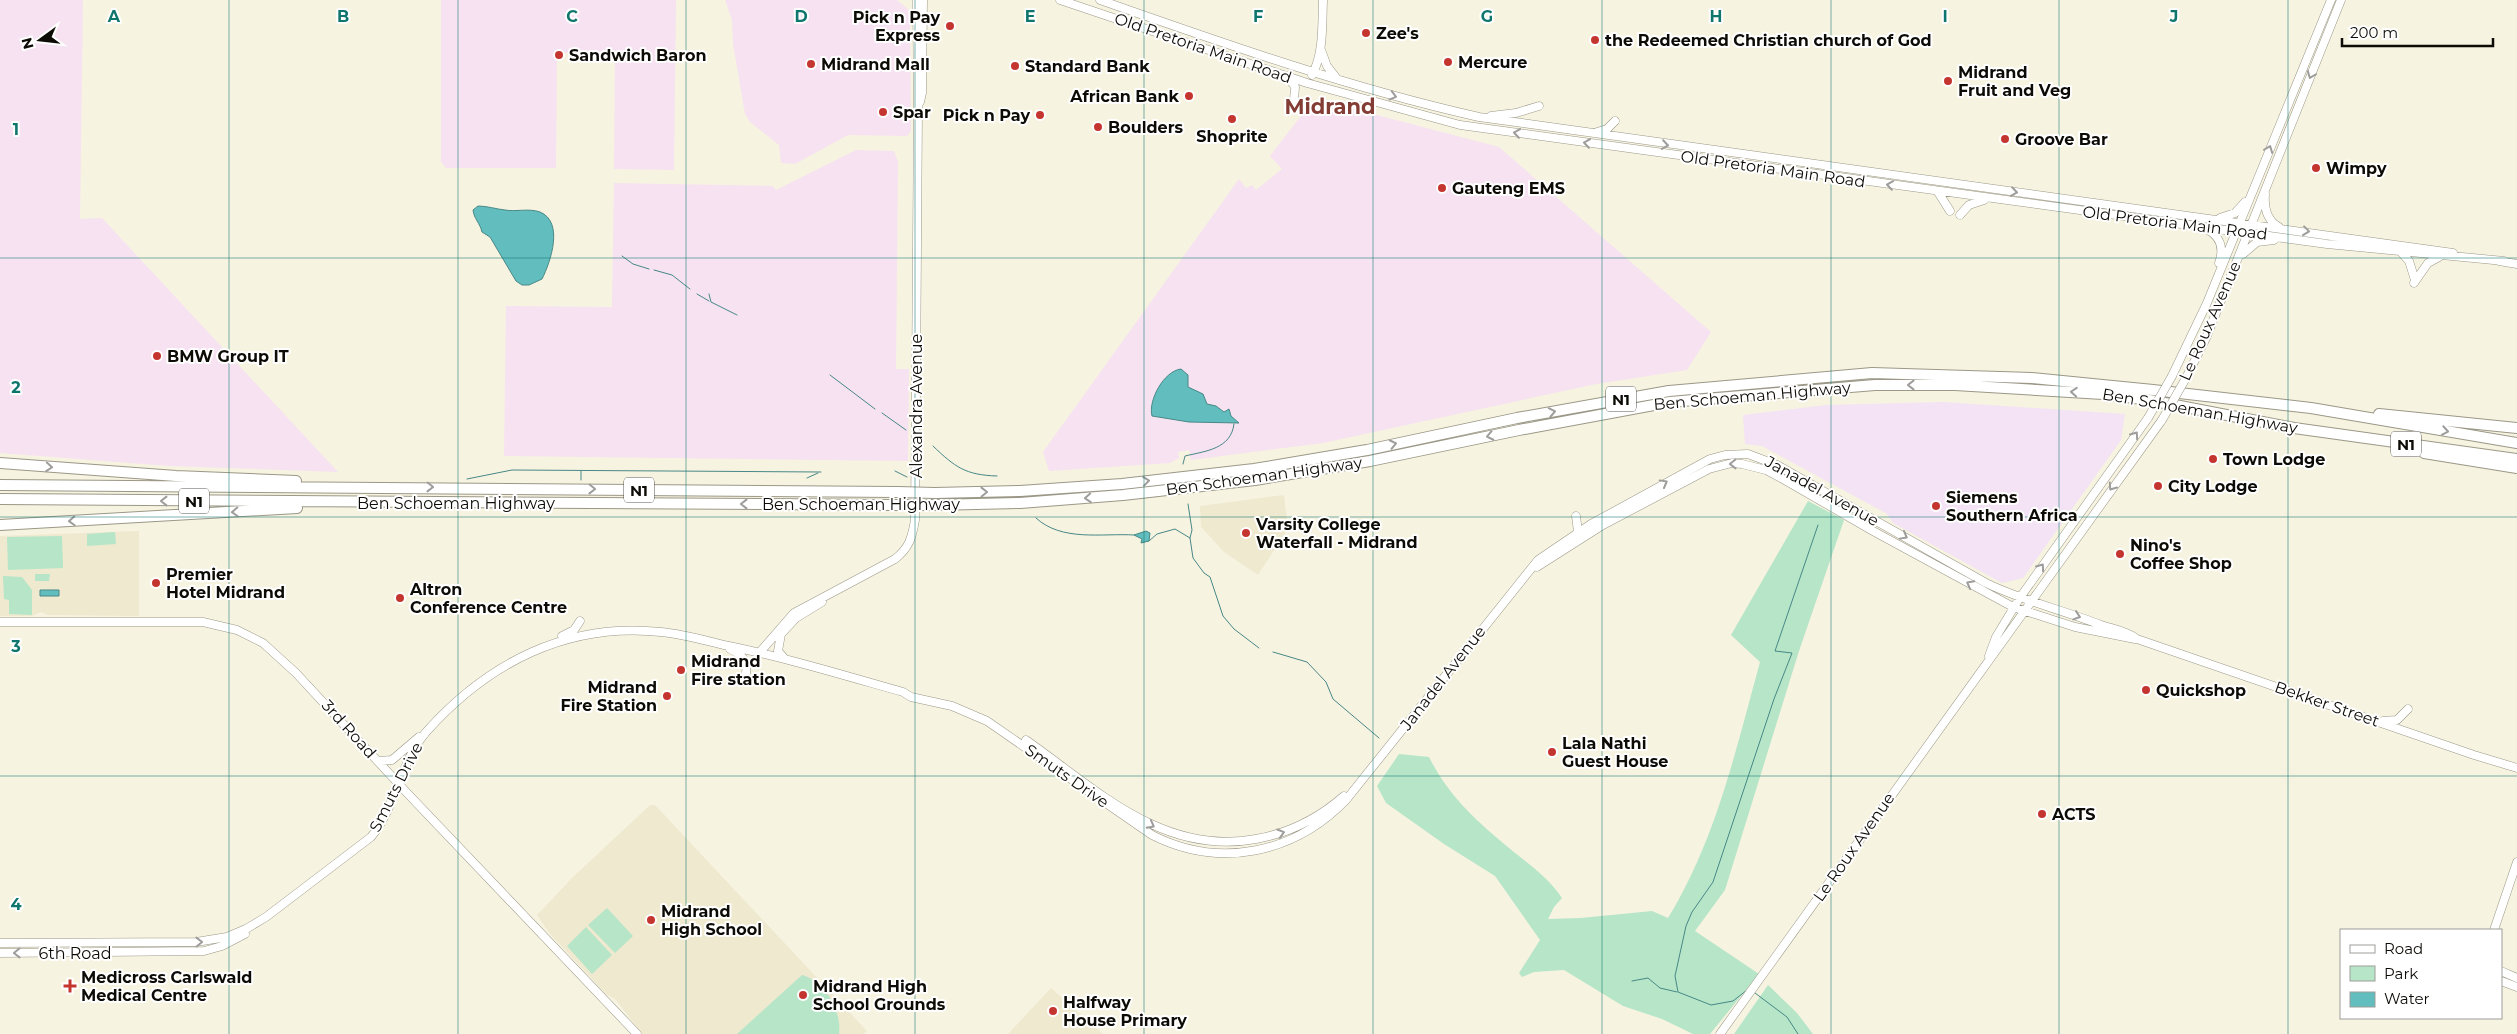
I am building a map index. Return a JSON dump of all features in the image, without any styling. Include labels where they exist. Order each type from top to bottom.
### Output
[{"type":"highway","name":"Ben Schoeman Highway","points":[[0,485],[935,493],[1020,491],[1122,484],[1254,469],[1367,450],[1527,416],[1669,391],[1872,373],[2032,378],[2311,408],[2517,443]]},
{"type":"highway","name":"Ben Schoeman Highway","points":[[0,499],[898,505],[1039,502],[1123,495],[1255,480],[1351,465],[1520,430],[1670,402],[1875,385],[1955,385],[2103,394],[2149,400],[2294,428],[2517,459]]},
{"type":"highway","points":[[2311,408],[2517,428]]},
{"type":"highway","points":[[2294,428],[2517,468]]},
{"type":"highway","points":[[0,463],[176,476],[344,482],[381,487]]},
{"type":"highway","points":[[0,525],[279,509],[335,508],[388,502]]},
{"type":"main road","name":"Alexandra Avenue","points":[[763,653],[794,612],[853,582],[900,555],[912,538],[915,520],[918,109],[916,0]]},
{"type":"main road","name":"Old Pretoria Main Road","points":[[1060,0],[1288,77],[1460,125],[2236,232],[2441,256],[2504,261]]},
{"type":"main road","name":"Old Pretoria Main Road","points":[[1100,0],[1184,30],[1313,72],[1388,95],[1479,117],[1585,134],[2282,228],[2517,264]]},
{"type":"main road","points":[[1307,82],[1313,72],[1320,48],[1323,0]]},
{"type":"main road","name":"Le Roux Avenue","points":[[1988,660],[1996,637],[2013,607],[2148,418],[2172,376],[2214,287],[2331,0]]},
{"type":"main road","name":"Le Roux Avenue","points":[[1720,1034],[2162,420],[2206,338],[2266,184],[2282,151],[2340,0]]},
{"type":"main road","name":"Alexandra Avenue","points":[[918,109],[922,93],[924,2]]},
{"type":"main road","points":[[1320,48],[1327,66],[1338,79]]},
{"type":"main road","points":[[1288,77],[1295,87],[1294,100]]},
{"type":"main road","points":[[1479,117],[1516,113],[1539,106]]},
{"type":"main road","points":[[1585,134],[1605,130],[1615,121]]},
{"type":"main road","points":[[2266,184],[2266,211],[2273,223],[2282,228]]},
{"type":"main road","points":[[1938,192],[1950,212]]},
{"type":"main road","points":[[2204,218],[2218,219],[2231,215],[2241,209],[2251,195]]},
{"type":"main road","points":[[1960,215],[1972,204],[1991,199]]},
{"type":"main road","points":[[2198,226],[2214,234],[2222,248],[2214,287]]},
{"type":"main road","points":[[2236,264],[2246,250],[2260,241],[2311,241]]},
{"type":"main road","points":[[2399,250],[2407,257],[2414,282],[2428,262],[2441,256]]},
{"type":"main road","name":"Janadel Avenue","points":[[1232,852],[1269,848],[1298,836],[1321,823],[1334,812],[1363,779],[1538,560],[1578,532],[1710,458],[1748,454],[1777,465],[1986,583],[2031,602]]},
{"type":"main road","name":"Janadel Avenue","points":[[1523,577],[1574,543],[1638,506],[1709,469],[1732,463],[1751,466],[1783,479],[1873,531],[2024,612]]},
{"type":"main road","points":[[1576,516],[1578,532]]},
{"type":"main road","points":[[763,653],[801,615],[853,582]]},
{"type":"main road","name":"Bekker Street","points":[[2031,602],[2129,634],[2137,639]]},
{"type":"main road","name":"Bekker Street","points":[[2024,612],[2104,634],[2137,639],[2517,768]]},
{"type":"main road","points":[[540,648],[574,630],[580,620]]},
{"type":"main road","name":"3rd Road","points":[[0,622],[186,621],[219,624],[237,630],[263,643],[282,658],[637,1034]]},
{"type":"main road","name":"Smuts Drive","points":[[150,952],[213,949],[234,941],[371,837],[383,820],[417,744],[428,730],[491,674],[540,648],[575,636],[622,630],[692,636],[719,644],[784,658],[903,692],[912,692],[947,700],[971,708],[992,718],[1121,808],[1159,829],[1198,840],[1233,842]]},
{"type":"main road","points":[[781,634],[778,644],[780,655],[784,658]]},
{"type":"main road","points":[[719,644],[742,656],[747,667],[746,673]]},
{"type":"main road","name":"Smuts Drive","points":[[903,692],[911,697],[952,706],[988,721],[1029,749],[1048,765],[1166,843],[1191,851],[1232,852]]},
{"type":"main road","points":[[2374,720],[2397,720],[2408,709]]},
{"type":"main road","points":[[378,761],[387,761],[394,758],[428,730]]},
{"type":"main road","name":"Janadel Avenue","points":[[1233,842],[1269,836],[1306,823],[1339,800],[1363,779]]},
{"type":"main road","points":[[2494,929],[2517,862]]},
{"type":"main road","name":"Smuts Drive","points":[[150,942],[218,940],[246,929],[266,917]]},
{"type":"main road","name":"6th Road","points":[[0,943],[150,942]]},
{"type":"main road","name":"6th Road","points":[[0,953],[150,952]]},
{"type":"main road","points":[[2502,971],[2517,978]]},
{"type":"main road","points":[[2502,981],[2517,987]]},
{"type":"shaded area","points":[[0,0],[83,0],[80,219],[102,218],[338,472],[170,466],[0,453]]},
{"type":"shaded area","points":[[441,0],[676,0],[674,170],[614,169],[615,54],[557,53],[556,168],[446,168],[441,162]]},
{"type":"shaded area","points":[[725,0],[897,0],[910,11],[911,131],[907,136],[848,135],[795,164],[781,163],[779,145],[750,122],[745,114],[733,44],[732,20]]},
{"type":"shaded area","points":[[1307,108],[1354,109],[1499,147],[1711,332],[1687,370],[1596,384],[1323,443],[1191,460],[1189,450],[1178,452],[1179,458],[1170,463],[1049,471],[1043,452],[1239,179],[1246,188],[1252,185],[1256,190],[1282,169],[1270,156]]},
{"type":"shaded area","points":[[856,150],[894,151],[898,162],[896,369],[909,369],[908,461],[504,456],[506,306],[612,307],[614,183],[773,186],[776,190]]},
{"type":"shaded area","name":"Siemens Southern Africa","points":[[1943,402],[2125,414],[2121,440],[2023,578],[2002,583],[1893,523],[1886,513],[1762,446],[1745,444],[1743,415],[1826,405]]},
{"type":"shaded area","name":"Varsity College Waterfall - Midrand","points":[[1284,495],[1288,529],[1258,575],[1224,552],[1201,527],[1200,506]]},
{"type":"shaded area","points":[[139,531],[139,616],[48,615],[41,612],[32,616],[0,616],[0,536]]},
{"type":"shaded area","name":"Midrand High School","points":[[650,805],[655,805],[867,1031],[863,1034],[642,1034],[616,1000],[606,994],[550,934],[537,915],[573,877]]},
{"type":"shaded area","name":"Halfway House Primary","points":[[1051,988],[1103,1034],[1008,1034]]},
{"type":"green space","points":[[1808,501],[1844,520],[1799,651],[1725,890],[1695,931],[1759,974],[1710,1034],[1693,1034],[1662,1019],[1623,1006],[1564,970],[1534,972],[1522,977],[1519,973],[1540,940],[1495,876],[1444,844],[1386,803],[1377,786],[1399,754],[1429,757],[1444,782],[1461,804],[1542,875],[1562,898],[1554,907],[1548,919],[1581,918],[1652,911],[1668,918],[1685,888],[1712,826],[1733,761],[1760,662],[1731,635]]},
{"type":"green space","points":[[115,532],[116,544],[87,546],[87,534]]},
{"type":"green space","points":[[62,536],[63,568],[8,570],[7,537]]},
{"type":"green space","points":[[35,574],[50,574],[49,581],[35,581]]},
{"type":"green space","points":[[3,576],[22,577],[32,590],[32,615],[9,614],[9,600],[4,599]]},
{"type":"green space","points":[[607,908],[633,936],[615,953],[588,925]]},
{"type":"green space","points":[[586,927],[612,955],[592,974],[567,946]]},
{"type":"green space","name":"Midrand High School Grounds","points":[[802,975],[810,978],[825,990],[838,1016],[839,1034],[737,1034]]},
{"type":"green space","points":[[1768,985],[1797,1013],[1813,1034],[1734,1034]]},
{"type":"water","points":[[478,206],[536,211],[547,217],[552,224],[554,233],[552,253],[542,279],[529,285],[522,285],[516,281],[490,237],[482,232],[473,210]]},
{"type":"water","points":[[1181,369],[1188,375],[1188,387],[1203,394],[1207,404],[1216,406],[1224,412],[1229,409],[1231,416],[1239,423],[1189,422],[1152,416],[1152,402],[1159,387],[1169,375]]},
{"type":"water","points":[[1146,531],[1150,533],[1149,541],[1141,543],[1142,539],[1134,535]]},
{"type":"water","points":[[40,590],[59,590],[59,596],[40,596]]},
{"type":"waterway","points":[[622,256],[633,264],[649,269]]},
{"type":"waterway","points":[[654,270],[672,275],[690,289]]},
{"type":"waterway","points":[[697,294],[709,301]]},
{"type":"waterway","points":[[709,294],[711,302],[737,315]]},
{"type":"waterway","points":[[830,375],[875,409]]},
{"type":"waterway","points":[[882,413],[906,430]]},
{"type":"waterway","points":[[1183,464],[1185,456],[1216,448],[1223,444],[1232,432],[1234,424]]},
{"type":"waterway","points":[[933,446],[961,469],[977,474],[997,476]]},
{"type":"waterway","points":[[467,479],[512,470],[821,472]]},
{"type":"waterway","points":[[581,471],[581,480]]},
{"type":"waterway","points":[[895,471],[907,477]]},
{"type":"waterway","points":[[807,478],[818,473]]},
{"type":"waterway","points":[[1188,504],[1192,530],[1190,538]]},
{"type":"waterway","points":[[1036,518],[1046,526],[1070,533],[1083,535],[1134,535]]},
{"type":"waterway","points":[[1747,990],[1733,1001],[1711,1005],[1678,992],[1675,976],[1686,926],[1692,912],[1713,882],[1774,699],[1792,653],[1775,651],[1818,525]]},
{"type":"waterway","points":[[1149,541],[1157,534],[1175,529],[1190,538],[1193,558],[1204,573],[1210,577],[1223,616],[1234,629],[1259,648]]},
{"type":"waterway","points":[[1273,652],[1307,662],[1326,682],[1333,699],[1379,738]]},
{"type":"waterway","points":[[1632,981],[1648,978],[1660,988],[1677,992]]},
{"type":"waterway","points":[[1755,993],[1787,1017],[1798,1034]]},
{"type":"place","name":"Pick n Pay Express","points":[[950,26]]},
{"type":"place","name":"Zee's","points":[[1366,33]]},
{"type":"place","name":"the Redeemed Christian church of God","points":[[1595,40]]},
{"type":"place","name":"Sandwich Baron","points":[[559,55]]},
{"type":"place","name":"Mercure","points":[[1448,62]]},
{"type":"place","name":"Midrand Mall","points":[[811,64]]},
{"type":"place","name":"Standard Bank","points":[[1015,66]]},
{"type":"place","name":"Midrand Fruit and Veg","points":[[1948,81]]},
{"type":"place","name":"African Bank","points":[[1189,96]]},
{"type":"place","name":"Spar","points":[[883,112]]},
{"type":"place","name":"Pick n Pay","points":[[1040,115]]},
{"type":"place","name":"Shoprite","points":[[1232,119]]},
{"type":"place","name":"Boulders","points":[[1098,127]]},
{"type":"place","name":"Groove Bar","points":[[2005,139]]},
{"type":"place","name":"Wimpy","points":[[2316,168]]},
{"type":"place","name":"Gauteng EMS","points":[[1442,188]]},
{"type":"place","name":"BMW Group IT","points":[[157,356]]},
{"type":"place","name":"Town Lodge","points":[[2213,459]]},
{"type":"place","name":"City Lodge","points":[[2158,486]]},
{"type":"place","name":"Siemens Southern Africa","points":[[1936,506]]},
{"type":"place","name":"Varsity College Waterfall - Midrand","points":[[1246,533]]},
{"type":"place","name":"Nino's Coffee Shop","points":[[2120,554]]},
{"type":"place","name":"Premier Hotel Midrand","points":[[156,583]]},
{"type":"place","name":"Altron Conference Centre","points":[[400,598]]},
{"type":"place","name":"Midrand Fire station","points":[[681,670]]},
{"type":"place","name":"Quickshop","points":[[2146,690]]},
{"type":"place","name":"Midrand Fire Station","points":[[667,696]]},
{"type":"place","name":"Lala Nathi Guest House","points":[[1552,752]]},
{"type":"place","name":"ACTS","points":[[2042,814]]},
{"type":"place","name":"Midrand High School","points":[[651,920]]},
{"type":"place","name":"Medicross Carlswald Medical Centre","points":[[70,986]]},
{"type":"place","name":"Midrand High School Grounds","points":[[803,995]]},
{"type":"place","name":"Halfway House Primary","points":[[1053,1011]]},
{"type":"district","name":"Midrand","points":[[1330,106]]}]
